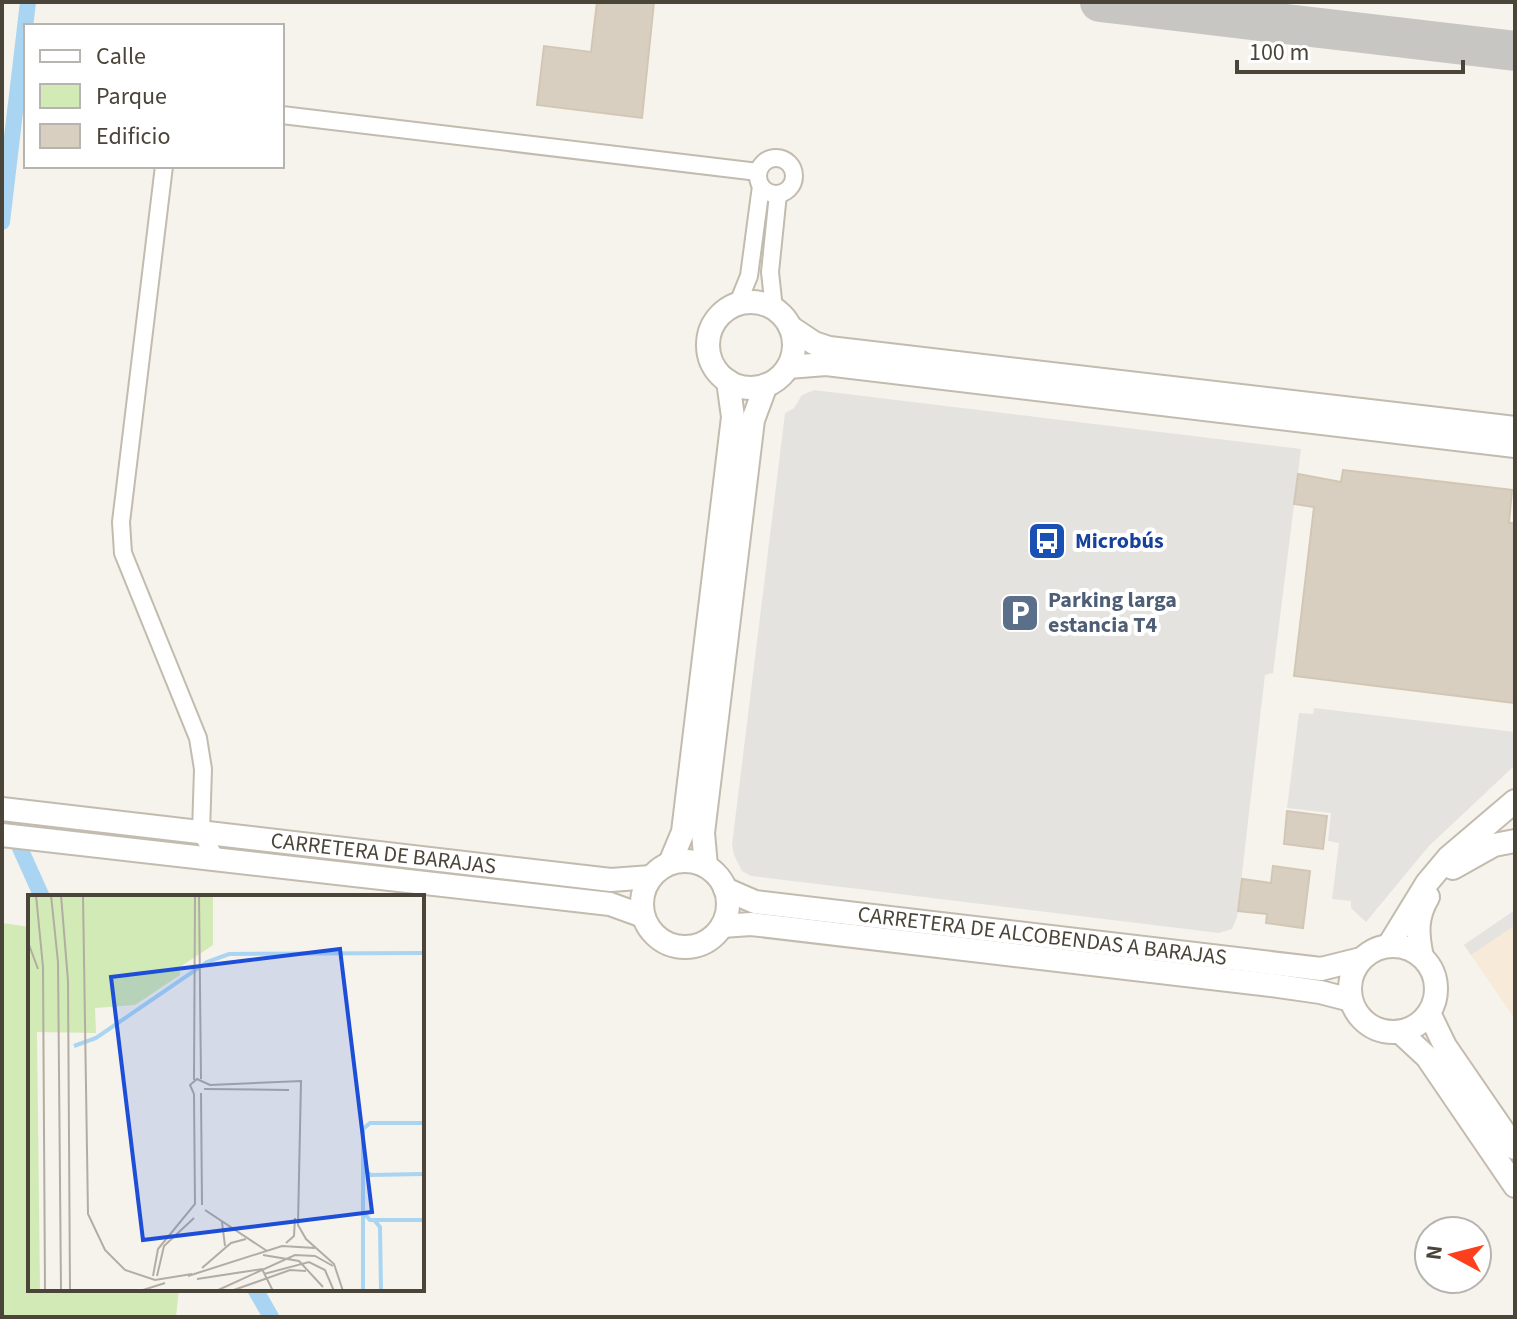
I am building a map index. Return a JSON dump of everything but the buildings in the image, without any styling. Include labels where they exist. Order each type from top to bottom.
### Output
[{"type":"street","points":[[284,115],[760,179]]},
{"type":"street","points":[[738,303],[749,276],[760,179],[764,163],[775,159],[786,162],[793,172],[792,183],[778,194],[768,192],[760,179]]},
{"type":"street","points":[[164,168],[121,522],[123,553],[198,738],[203,769],[201,832],[216,859]]},
{"type":"street","points":[[774,309],[770,272],[778,194]]},
{"type":"street","points":[[790,327],[793,354],[788,367],[766,385],[746,388],[728,381],[717,372],[710,360],[709,332],[715,320],[738,303],[763,303],[814,343],[842,350],[1515,428]]},
{"type":"street","points":[[788,367],[826,364],[1515,446]]},
{"type":"street","points":[[670,863],[683,832],[733,417],[728,381]]},
{"type":"street","points":[[706,866],[703,833],[753,420],[766,385]]},
{"type":"street","points":[[1389,945],[1441,866],[1515,801]]},
{"type":"street","name":"CARRETERA DE BARAJAS","points":[[2,809],[611,880],[651,877]]},
{"type":"street","name":"CARRETERA DE BARAJAS","points":[[2,835],[610,904],[643,916]]},
{"type":"street","points":[[1422,957],[1418,937],[1419,912],[1432,890],[1457,865],[1494,845],[1515,841]]},
{"type":"street","points":[[682,861],[706,866],[721,880],[725,889],[728,901],[722,926],[713,937],[687,948],[659,940],[649,929],[641,902],[651,877],[670,863],[682,861]]},
{"type":"street","name":"CARRETERA DE ALCOBENDAS A BARAJAS","points":[[725,889],[755,902],[1321,969],[1361,959]]},
{"type":"street","name":"CARRETERA DE ALCOBENDAS A BARAJAS","points":[[722,926],[751,924],[1271,985],[1351,1000]]},
{"type":"street","points":[[1389,945],[1412,950],[1422,957],[1432,969],[1436,997],[1421,1022],[1400,1032],[1387,1032],[1375,1028],[1356,1012],[1350,986],[1353,971],[1361,959],[1389,945]]},
{"type":"street","points":[[1429,1013],[1445,1046],[1515,1148]]},
{"type":"street","points":[[1400,1032],[1427,1057],[1515,1186]]},
{"type":"shaded area","name":"Parking larga estancia T4","points":[[814,390],[1301,449],[1273,673],[1265,675],[1237,917],[1232,929],[1219,933],[751,876],[742,871],[732,845],[785,413],[794,408],[802,395]]},
{"type":"shaded area","points":[[1314,708],[1515,732],[1515,765],[1428,847],[1366,922],[1351,908],[1351,901],[1332,899],[1339,843],[1328,841],[1331,813],[1287,808],[1299,713],[1313,714]]},
{"type":"shaded area","points":[[1515,910],[1515,1019],[1464,945]]},
{"type":"shaded area","points":[[1515,910],[1515,925],[1471,955],[1464,945]]},
{"type":"green space","points":[[2,923],[28,927],[28,1291],[179,1291],[176,1317],[2,1317]]},
{"type":"waterway","points":[[25,24],[28,2]]},
{"type":"waterway","points":[[2,222],[24,36]]},
{"type":"waterway","points":[[2,808],[41,895]]},
{"type":"waterway","points":[[256,1291],[271,1317]]},
{"type":"taxiway","points":[[1100,2],[1515,51]]},
{"type":"place","name":"Microbús","points":[[1047,541]]},
{"type":"place","name":"Parking larga estancia T4","points":[[1020,613]]}]
